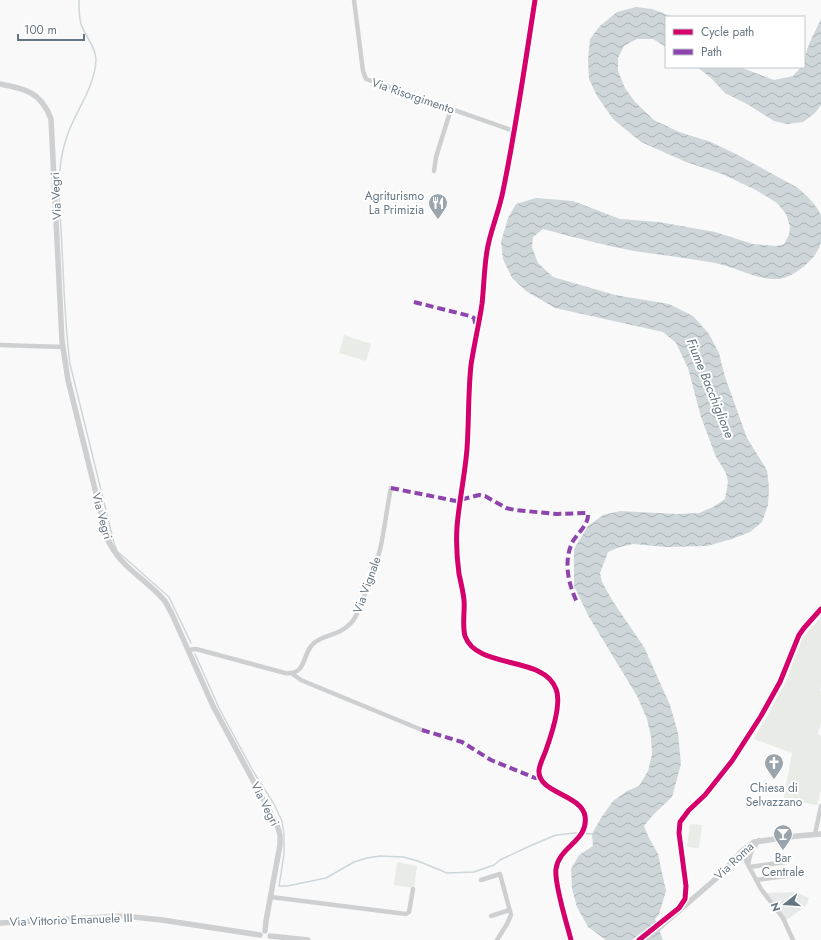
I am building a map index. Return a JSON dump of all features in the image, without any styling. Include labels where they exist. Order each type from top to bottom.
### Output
[{"type":"street","name":"Via Risorgimento","points":[[354,0],[363,72],[366,79],[514,131]]},
{"type":"street","name":"Via Vegri","points":[[0,84],[18,88],[37,96],[47,109],[51,119],[63,347],[68,380],[107,538],[119,559],[164,601],[172,614],[213,706],[277,825],[280,835],[280,845],[265,931]]},
{"type":"street","points":[[434,171],[436,157],[451,109]]},
{"type":"street","points":[[0,345],[63,347]]},
{"type":"street","name":"Via Vignale","points":[[291,673],[295,672],[302,665],[310,647],[314,642],[341,631],[354,619],[365,594],[379,553],[391,488]]},
{"type":"street","points":[[188,650],[196,648],[285,673],[291,673],[308,684],[422,730]]},
{"type":"street","points":[[818,834],[821,806]]},
{"type":"street","name":"Via Roma","points":[[645,940],[718,877],[746,847],[754,842],[759,840],[818,834]]},
{"type":"street","points":[[749,857],[759,840]]},
{"type":"street","points":[[746,847],[749,857],[749,866]]},
{"type":"street","points":[[740,853],[756,880],[783,918],[793,940]]},
{"type":"street","points":[[749,866],[786,862]]},
{"type":"street","points":[[481,880],[500,874],[510,910],[510,918],[498,939]]},
{"type":"street","points":[[756,880],[793,875]]},
{"type":"street","points":[[271,897],[406,914],[409,912],[413,889]]},
{"type":"street","points":[[491,916],[510,910]]},
{"type":"street","name":"Via Vittorio Emanuele III","points":[[0,923],[124,916],[261,938],[263,932],[265,931]]},
{"type":"street","points":[[265,931],[269,933],[269,938],[308,940]]},
{"type":"shaded area","points":[[344,335],[371,344],[366,361],[339,353]]},
{"type":"shaded area","points":[[821,617],[821,722],[818,734],[821,736],[821,791],[817,805],[786,800],[784,797],[792,753],[754,739],[787,680],[803,637]]},
{"type":"shaded area","points":[[690,824],[702,825],[699,848],[687,847]]},
{"type":"shaded area","points":[[397,862],[417,866],[414,888],[394,885]]},
{"type":"shaded area","points":[[796,892],[809,898],[806,906],[785,921],[765,893]]},
{"type":"water","name":"Fiume Bacchiglione","points":[[636,7],[652,9],[670,16],[665,16],[665,46],[653,39],[637,39],[624,46],[618,58],[618,71],[625,88],[635,102],[654,120],[679,132],[711,142],[798,188],[818,209],[821,216],[820,246],[811,260],[790,276],[776,279],[760,277],[715,263],[634,251],[599,244],[543,229],[533,237],[532,247],[538,263],[553,277],[615,295],[669,304],[693,316],[709,334],[719,353],[725,377],[747,438],[767,470],[769,488],[768,505],[762,522],[750,532],[707,546],[666,547],[633,544],[620,547],[608,552],[600,573],[602,582],[612,600],[644,647],[670,705],[678,733],[681,764],[672,797],[644,826],[658,854],[666,891],[659,914],[655,919],[663,940],[648,940],[642,932],[632,940],[606,940],[588,927],[577,907],[572,889],[571,869],[579,855],[593,846],[592,834],[613,801],[627,791],[639,786],[648,771],[652,754],[651,737],[647,719],[637,696],[589,617],[574,586],[574,549],[588,526],[603,515],[620,511],[677,514],[699,513],[713,507],[725,499],[728,482],[726,473],[716,457],[701,417],[688,368],[676,343],[663,332],[555,308],[526,291],[512,278],[503,259],[501,242],[508,218],[516,204],[536,198],[573,201],[620,219],[659,222],[715,232],[753,244],[776,246],[784,244],[789,235],[790,227],[786,214],[777,203],[754,189],[722,174],[686,162],[641,142],[613,119],[597,96],[589,79],[588,60],[590,39],[600,26],[617,12]]},
{"type":"water","points":[[821,19],[821,105],[815,113],[803,122],[787,124],[774,121],[747,104],[725,93],[711,78],[698,68],[743,68],[774,80],[793,76],[800,68],[805,68],[805,58]]},
{"type":"waterway","points":[[79,0],[79,15],[81,24],[96,55],[96,60],[90,86],[67,136],[60,166],[59,202],[70,364],[117,551],[169,597],[191,643]]},
{"type":"waterway","points":[[195,654],[219,708],[253,771],[274,804],[282,821],[284,834],[284,854],[279,886],[287,886],[326,878],[354,862],[380,856],[403,857],[418,861],[447,873],[474,872],[494,865],[500,860],[556,835],[575,833],[594,834]]},
{"type":"marked path","points":[[414,302],[470,316],[474,318],[476,327]]},
{"type":"marked path","points":[[391,488],[456,501],[479,495],[485,496],[506,508],[515,510],[557,514],[588,514],[587,521],[573,541],[568,556],[567,564],[569,580],[577,602]]},
{"type":"marked path","points":[[422,730],[462,742],[491,760],[535,778],[541,778]]},
{"type":"cycle path","points":[[535,0],[508,167],[501,199],[488,244],[486,258],[482,304],[471,365],[467,449],[458,517],[457,550],[459,574],[464,600],[464,632],[472,647],[483,654],[496,659],[525,666],[538,671],[549,678],[556,689],[558,702],[557,711],[551,737],[539,770],[540,778],[545,784],[576,803],[582,809],[585,816],[583,832],[562,855],[558,861],[556,869],[559,894],[571,940]]},
{"type":"cycle path","points":[[639,940],[679,908],[685,899],[686,886],[679,833],[680,822],[689,810],[705,795],[732,761],[761,716],[780,682],[799,635],[821,609]]},
{"type":"place","name":"Agriturismo La Primizia","points":[[438,220]]},
{"type":"place","name":"Chiesa di Selvazzano","points":[[774,780]]},
{"type":"place","name":"Bar Centrale","points":[[783,851]]}]
